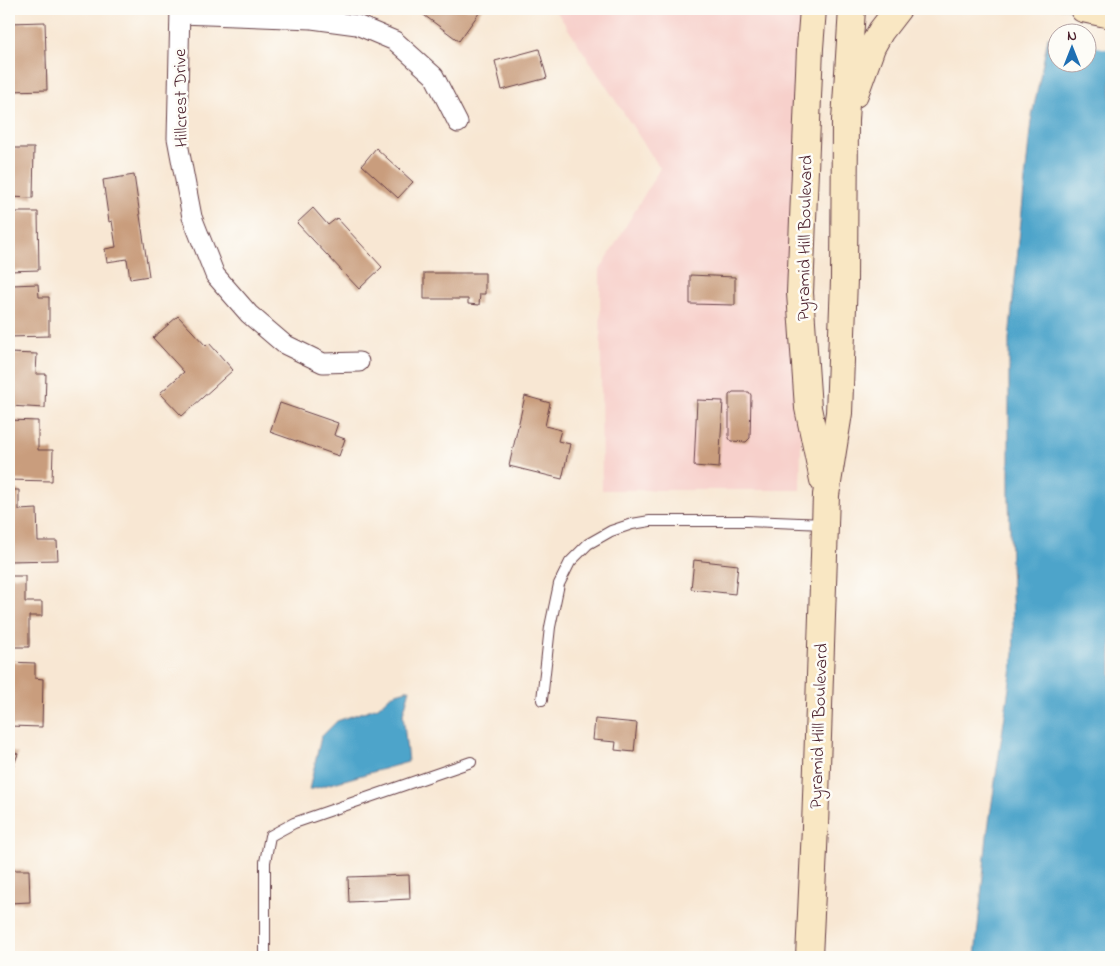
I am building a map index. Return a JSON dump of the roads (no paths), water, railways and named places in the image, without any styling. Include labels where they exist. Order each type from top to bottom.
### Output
[{"type":"main road","name":"Pyramid Hill Boulevard","points":[[813,9],[800,293],[808,408],[826,495]]},
{"type":"main road","name":"Pyramid Hill Boulevard","points":[[809,957],[826,495],[838,412],[844,280],[845,120],[852,9]]},
{"type":"main road","points":[[845,120],[872,47],[891,16],[898,9]]},
{"type":"main road","points":[[1082,9],[1111,15]]},
{"type":"street","points":[[180,12],[312,20],[358,26],[395,41],[434,76],[458,123]]},
{"type":"street","name":"Hillcrest Drive","points":[[180,12],[177,138],[192,216],[215,276],[248,314],[284,344],[323,363],[359,362]]},
{"type":"lane","points":[[542,700],[550,627],[559,584],[570,562],[588,544],[611,531],[632,524],[650,522],[747,521],[825,524]]},
{"type":"lane","points":[[265,957],[265,862],[270,836],[294,823],[471,762]]},
{"type":"water","points":[[1054,9],[1111,9],[1111,957],[975,957],[987,836],[1014,654],[1009,499],[1009,339],[1031,121],[1048,38],[1048,72],[1098,72],[1098,22],[1051,22]]},
{"type":"water","points":[[410,689],[403,714],[408,762],[309,790],[321,737],[337,721],[378,707],[393,694]]}]
